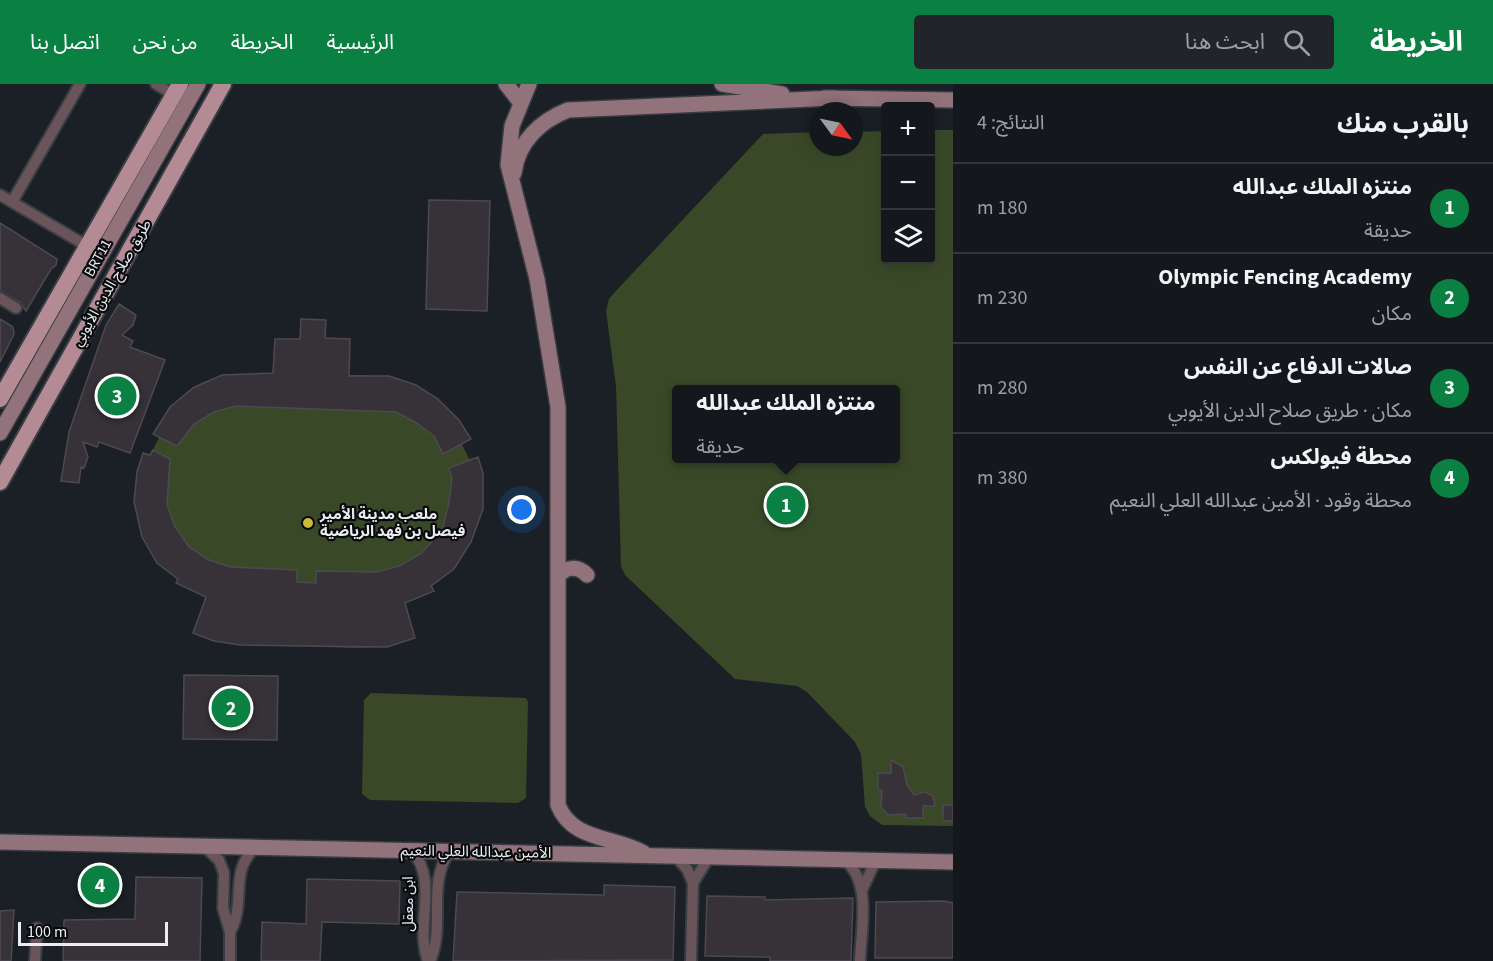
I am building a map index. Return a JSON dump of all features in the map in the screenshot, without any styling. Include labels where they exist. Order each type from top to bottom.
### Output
[{"type":"main road","name":"BRT11","points":[[0,433],[198,84]]},
{"type":"main road","name":"طريق صلاح الدين الأيوبي","points":[[0,482],[223,84]]},
{"type":"main road","points":[[506,84],[520,102]]},
{"type":"main road","points":[[529,84],[512,126],[508,152],[513,190],[537,279],[558,407],[558,806],[566,822],[574,828],[627,845],[649,856]]},
{"type":"main road","points":[[722,84],[762,92],[834,98]]},
{"type":"main road","points":[[1,395],[177,89]]},
{"type":"main road","points":[[513,190],[515,164],[526,140],[544,121],[581,107],[834,98],[953,100]]},
{"type":"main road","points":[[558,576],[570,568],[580,569],[587,575]]},
{"type":"main road","name":"الأمين عبدالله العلي النعيم","points":[[0,842],[953,862]]},
{"type":"street","points":[[12,202],[80,84]]},
{"type":"street","points":[[156,84],[177,89]]},
{"type":"street","points":[[0,195],[87,246]]},
{"type":"street","points":[[0,298],[16,308]]},
{"type":"street","points":[[202,846],[219,860],[224,880],[224,914],[230,932],[230,961]]},
{"type":"street","points":[[230,932],[237,914],[241,865],[256,847]]},
{"type":"street","name":"ابن معقل","points":[[411,850],[421,862],[425,880],[423,940],[429,961]]},
{"type":"street","name":"ابن معقل","points":[[429,961],[435,947],[438,881],[442,864],[450,852]]},
{"type":"street","points":[[676,856],[687,868],[693,883],[691,961]]},
{"type":"street","points":[[693,883],[709,857]]},
{"type":"street","points":[[845,860],[859,876],[862,890],[860,961]]},
{"type":"street","points":[[862,890],[876,860]]},
{"type":"street","points":[[224,880],[238,880]]},
{"type":"street","points":[[425,880],[430,886],[438,881]]},
{"type":"street","points":[[424,898],[428,892],[432,892],[437,899]]},
{"type":"street","points":[[35,961],[37,928]]},
{"type":"green space","points":[[935,130],[953,130],[953,826],[882,825],[870,816],[865,807],[861,754],[855,742],[807,692],[797,686],[735,679],[625,575],[621,566],[616,386],[606,311],[609,299],[763,134],[809,132],[809,156],[863,156],[863,132],[881,131],[881,264],[935,264]]},
{"type":"green space","name":"ملعب مدينة الأمير فيصل بن فهد الرياضية","points":[[273,373],[389,376],[416,385],[438,399],[459,420],[471,439],[462,444],[469,459],[478,457],[483,473],[483,509],[454,569],[432,586],[434,591],[405,603],[415,638],[387,647],[358,648],[240,645],[214,641],[193,633],[206,597],[176,583],[178,579],[158,564],[149,550],[140,523],[137,494],[143,453],[150,455],[159,438],[153,434],[166,415],[190,390],[216,378]]},
{"type":"green space","points":[[371,693],[526,698],[528,702],[526,798],[518,803],[370,800],[362,794],[364,700]]},
{"type":"building","points":[[429,200],[490,201],[487,311],[426,309]]},
{"type":"building","points":[[0,223],[57,259],[56,265],[51,269],[26,311],[20,302],[0,291]]},
{"type":"building","points":[[119,304],[136,315],[133,325],[122,335],[133,341],[130,347],[165,360],[130,453],[99,442],[97,447],[83,442],[88,457],[84,468],[81,467],[79,483],[61,481],[69,432],[106,325]]},
{"type":"building","points":[[0,319],[13,327],[14,334],[0,362]]},
{"type":"building","points":[[301,319],[326,320],[325,338],[350,339],[349,376],[389,376],[416,385],[438,399],[459,420],[471,439],[443,454],[434,436],[396,412],[236,406],[214,412],[194,424],[177,446],[153,434],[170,407],[193,388],[222,375],[273,373],[275,339],[300,339]]},
{"type":"building","points":[[153,450],[170,459],[167,505],[175,527],[189,547],[209,560],[231,567],[297,570],[297,582],[316,583],[316,571],[377,572],[399,566],[422,553],[442,530],[452,479],[449,468],[478,457],[483,473],[483,509],[471,542],[454,569],[431,586],[434,591],[405,603],[415,638],[387,647],[240,645],[214,641],[193,633],[206,597],[176,583],[178,579],[157,563],[142,537],[134,502],[137,472],[143,453],[150,455]]},
{"type":"building","points":[[184,675],[278,676],[277,740],[183,739]]},
{"type":"building","points":[[891,760],[903,767],[907,785],[914,795],[925,792],[933,796],[935,806],[923,806],[923,818],[906,818],[906,814],[888,815],[881,807],[882,790],[878,790],[878,773],[891,773]]},
{"type":"building","points":[[943,805],[953,805],[953,821],[943,821]]},
{"type":"building","points":[[136,877],[202,878],[200,961],[63,961],[64,920],[135,919]]},
{"type":"building","points":[[307,879],[400,881],[399,924],[322,922],[320,961],[261,961],[262,922],[306,924]]},
{"type":"building","points":[[604,885],[675,887],[673,960],[453,961],[457,892],[604,895]]},
{"type":"building","points":[[707,896],[765,897],[765,900],[853,898],[851,961],[770,961],[770,957],[705,956]]},
{"type":"building","points":[[944,901],[953,903],[953,958],[875,958],[876,902]]},
{"type":"building","points":[[14,910],[11,961],[0,961],[0,911]]},
{"type":"place","name":"صالات الدفاع عن النفس","points":[[117,396]]},
{"type":"place","name":"منتزه الملك عبدالله","points":[[786,505]]},
{"type":"place","name":"ملعب مدينة الأمير فيصل بن فهد الرياضية","points":[[308,523]]},
{"type":"place","name":"Olympic Fencing Academy","points":[[231,708]]},
{"type":"place","name":"محطة فيولكس","points":[[100,885]]}]
